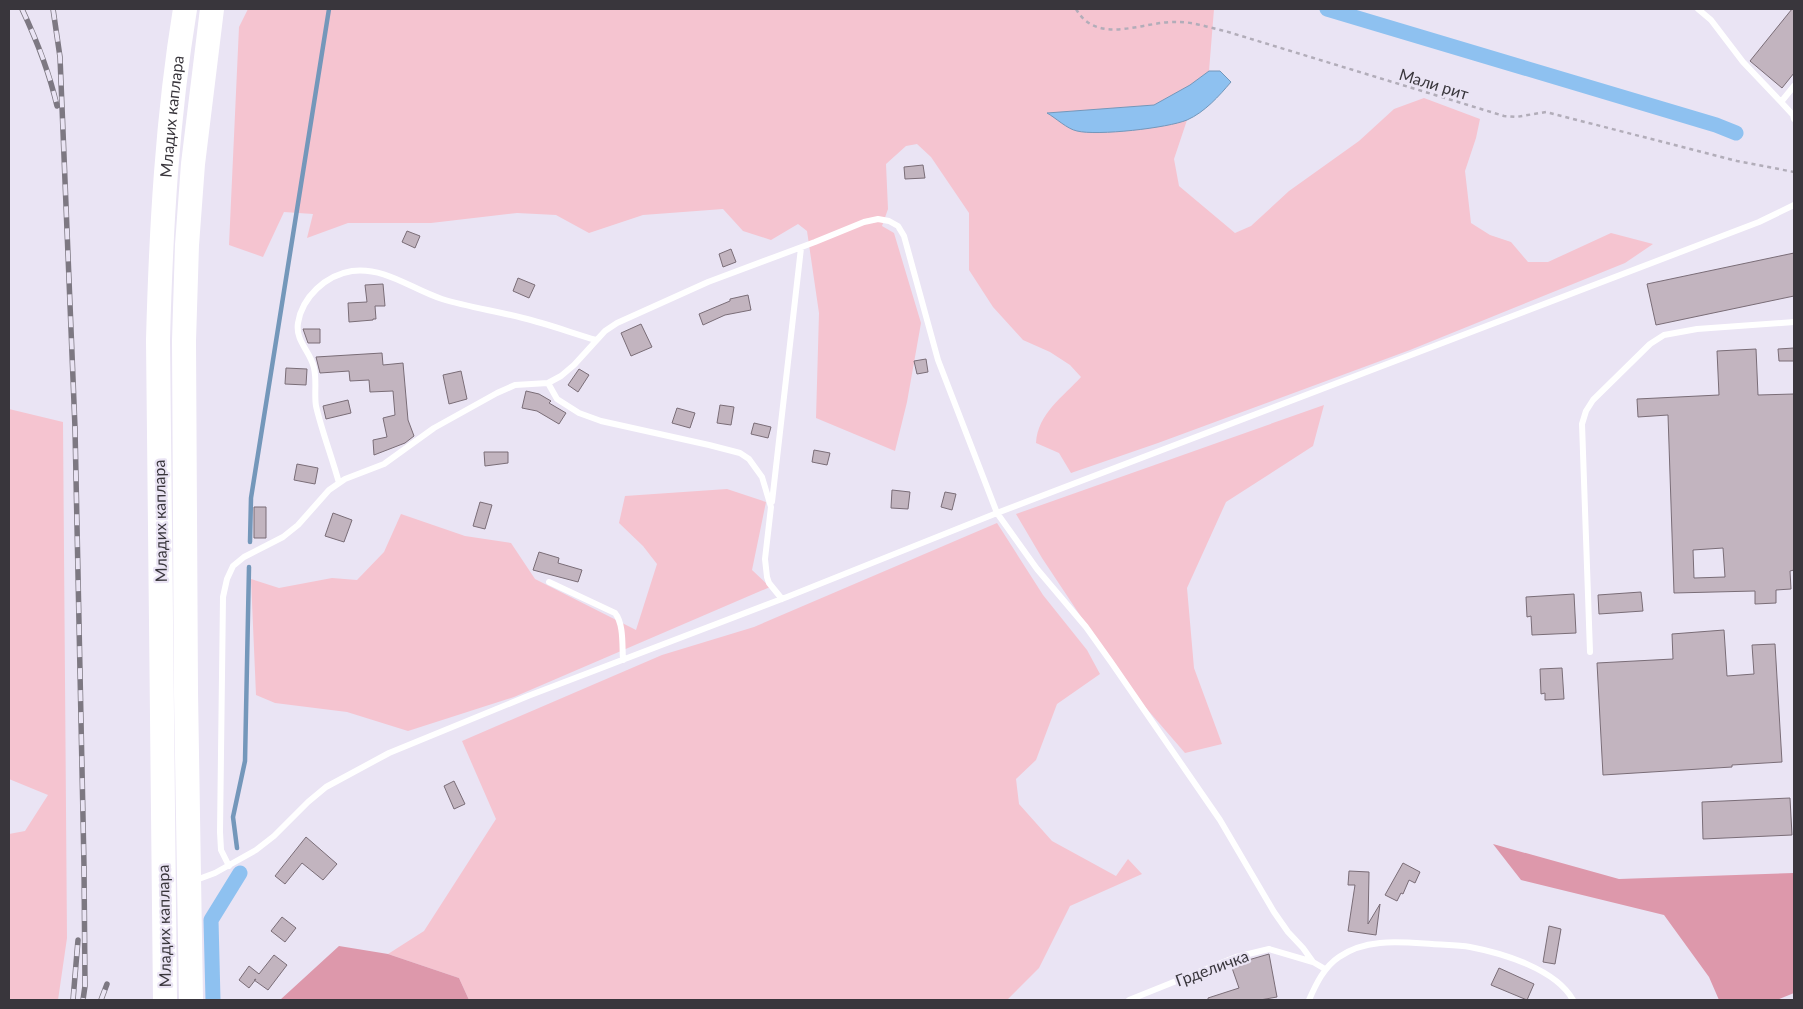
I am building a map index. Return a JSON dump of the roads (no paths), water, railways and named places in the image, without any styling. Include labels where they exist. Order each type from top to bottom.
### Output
[{"type":"highway","name":"Младих каплара","points":[[165,1000],[158,340],[160,244],[164,188],[184,9]]},
{"type":"highway","points":[[200,98],[212,9]]},
{"type":"highway","points":[[200,98],[222,9]]},
{"type":"highway","name":"Младих каплара","points":[[191,1000],[186,692],[184,341],[192,164],[200,98]]},
{"type":"lane","points":[[1698,9],[1711,20],[1743,62],[1793,115],[1794,120]]},
{"type":"lane","points":[[1781,102],[1794,86]]},
{"type":"lane","points":[[196,880],[229,866],[256,850],[326,788],[370,762],[528,696],[782,599],[997,513],[1759,222],[1794,205]]},
{"type":"lane","points":[[229,866],[221,850],[220,832],[223,597],[226,579],[233,566],[244,557],[283,537],[298,525],[329,490],[344,479],[384,464],[434,428],[498,393],[515,385],[548,383],[561,376],[611,327],[647,308],[708,282],[801,248],[864,222],[878,219],[889,221],[898,226],[904,236],[938,360],[997,513],[1037,569],[1080,619],[1111,662],[1220,820],[1274,912],[1313,962]]},
{"type":"lane","points":[[782,599],[769,584],[765,559],[801,248]]},
{"type":"lane","points":[[339,483],[316,405],[315,370],[312,359],[301,344],[298,324],[304,304],[316,289],[332,278],[351,272],[372,271],[394,277],[424,293],[444,300],[526,319],[596,340]]},
{"type":"lane","points":[[1590,652],[1582,424],[1586,411],[1593,400],[1650,344],[1664,336],[1697,330],[1794,322]]},
{"type":"lane","points":[[548,383],[556,399],[579,412],[601,421],[740,453],[762,476],[771,507]]},
{"type":"lane","points":[[549,582],[615,613],[620,626],[623,660]]},
{"type":"lane","points":[[1309,1000],[1325,969],[1339,956],[1362,946],[1384,942],[1468,947],[1502,954],[1558,982],[1573,1000]]},
{"type":"lane","name":"Грделичка","points":[[1129,1000],[1236,957],[1269,949],[1313,962],[1325,969]]},
{"type":"water","points":[[1209,71],[1220,71],[1231,82],[1206,108],[1194,117],[1178,123],[1100,133],[1077,131],[1069,128],[1047,113],[1154,105],[1190,85]]},
{"type":"waterway","points":[[250,542],[251,498],[329,9]]},
{"type":"waterway","points":[[1327,9],[1716,125],[1736,133]]},
{"type":"waterway","points":[[237,848],[233,817],[245,761],[249,567]]},
{"type":"waterway","points":[[213,1000],[211,920],[240,873]]},
{"type":"railway","points":[[22,9],[42,56],[57,106]]},
{"type":"railway","points":[[53,9],[60,57],[75,428],[84,866],[85,986],[83,1000]]},
{"type":"railway","points":[[73,1000],[78,940]]},
{"type":"railway","points":[[101,1000],[107,984]]}]
